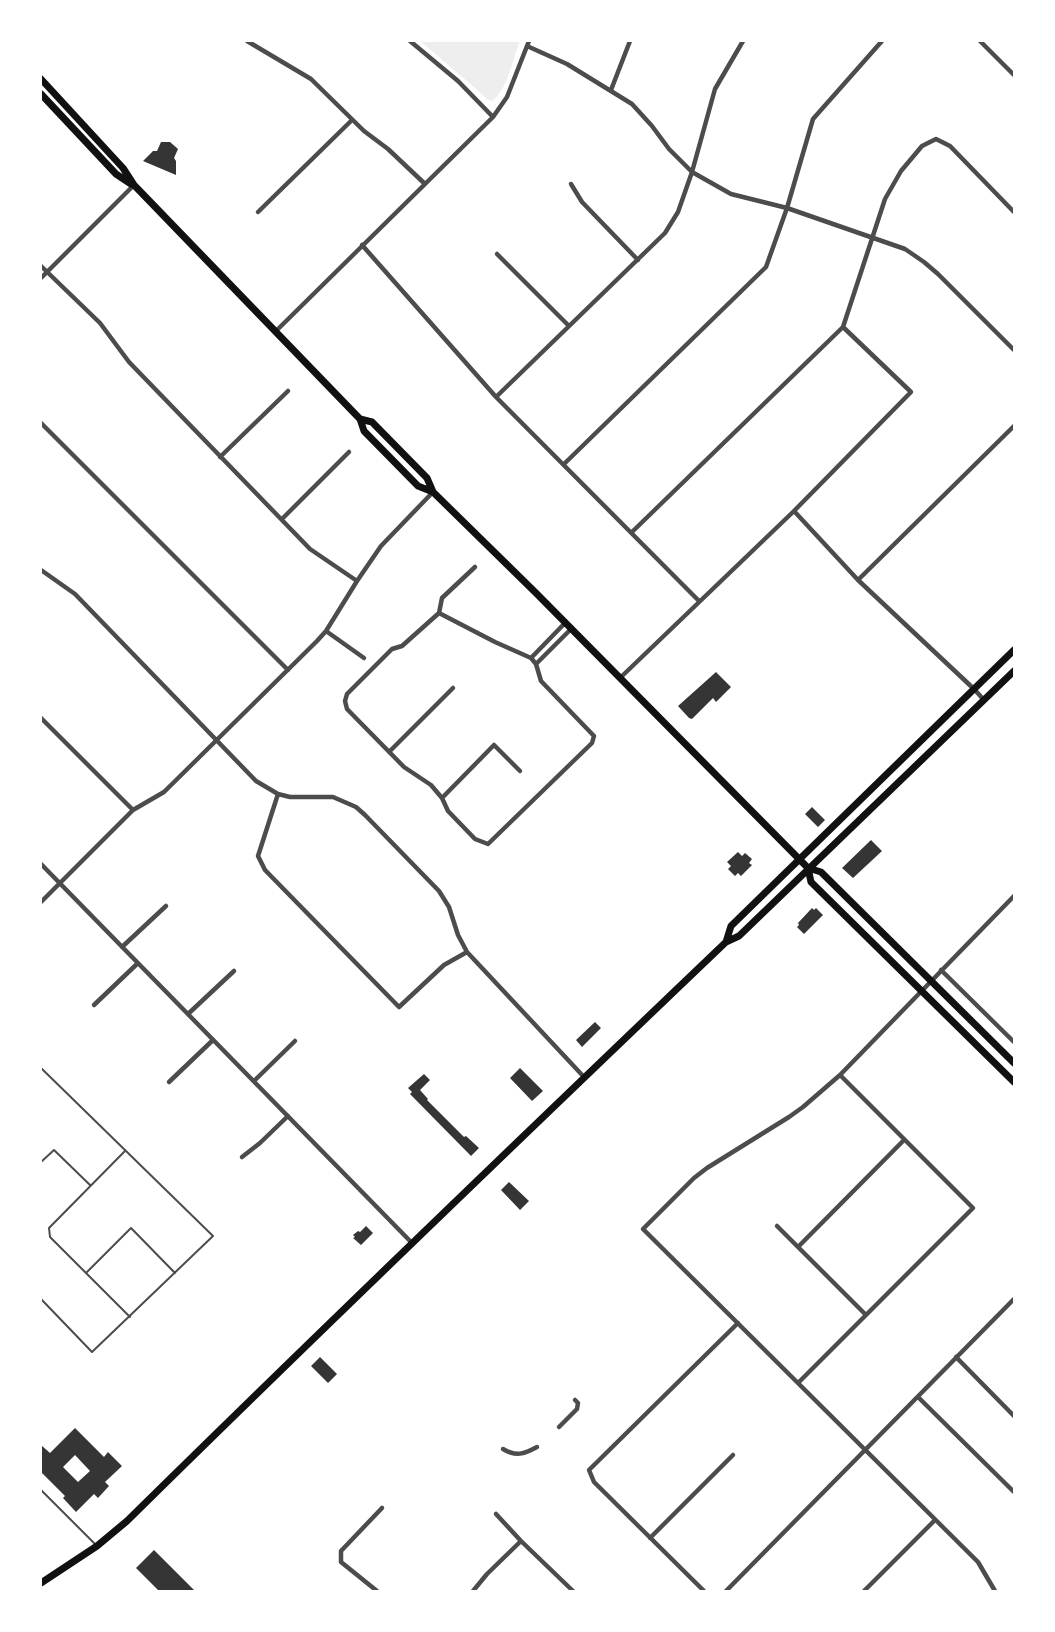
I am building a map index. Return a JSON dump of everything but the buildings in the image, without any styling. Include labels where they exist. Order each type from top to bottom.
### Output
[{"type":"main road","points":[[41,79],[123,168],[134,185],[360,419],[364,430],[416,484],[433,492],[565,623],[800,859],[808,868],[811,882],[1014,1082]]},
{"type":"main road","points":[[41,94],[116,174],[134,185]]},
{"type":"main road","points":[[89,145],[96,138]]},
{"type":"main road","points":[[360,419],[372,422],[427,478],[433,492]]},
{"type":"main road","points":[[726,942],[731,926],[1014,650]]},
{"type":"main road","points":[[41,1583],[97,1546],[134,1515],[412,1242],[584,1077],[726,942],[739,936],[1014,671]]},
{"type":"main road","points":[[808,868],[820,872],[1014,1063]]},
{"type":"street","points":[[247,41],[311,79],[352,120],[388,149],[424,183]]},
{"type":"street","points":[[410,41],[458,81],[493,117]]},
{"type":"street","points":[[611,90],[630,41]]},
{"type":"street","points":[[496,397],[665,233],[678,212],[692,172],[715,89],[743,41]]},
{"type":"street","points":[[564,464],[766,267],[787,208],[813,119],[882,41]]},
{"type":"street","points":[[980,41],[1014,75]]},
{"type":"street","points":[[276,331],[493,117],[507,97],[528,43],[567,64],[632,104],[669,149],[692,172],[731,194],[787,208],[905,249],[924,262],[1014,350]]},
{"type":"street","points":[[258,212],[352,120]]},
{"type":"street","points":[[632,532],[843,327],[884,199],[901,171],[922,146],[936,139],[950,146],[1014,212]]},
{"type":"street","points":[[571,184],[582,202],[638,260]]},
{"type":"street","points":[[41,278],[134,185]]},
{"type":"street","points":[[362,245],[496,397],[699,601]]},
{"type":"street","points":[[497,254],[569,326]]},
{"type":"street","points":[[41,266],[100,323],[129,362],[310,549],[357,581]]},
{"type":"street","points":[[620,678],[794,511],[911,392],[843,327]]},
{"type":"street","points":[[220,457],[288,390]]},
{"type":"street","points":[[41,423],[288,670]]},
{"type":"street","points":[[858,580],[1014,426]]},
{"type":"street","points":[[282,519],[349,452]]},
{"type":"street","points":[[41,902],[133,810],[164,792],[326,631],[357,581],[390,536],[433,492]]},
{"type":"street","points":[[794,511],[858,580],[984,700]]},
{"type":"street","points":[[439,613],[496,643],[530,658],[536,664],[541,682],[594,736],[592,743],[488,844],[475,839],[448,810],[442,798],[431,785],[404,768],[347,708],[345,701],[347,694],[392,649],[402,646],[439,613],[442,598],[474,567]]},
{"type":"street","points":[[41,570],[75,594],[256,781],[278,794],[300,798],[333,797],[356,807],[439,891],[449,907],[458,935],[467,952],[584,1077]]},
{"type":"street","points":[[530,658],[565,623]]},
{"type":"street","points":[[536,664],[571,629]]},
{"type":"street","points":[[326,631],[364,658]]},
{"type":"street","points":[[389,752],[453,688]]},
{"type":"street","points":[[41,718],[133,810]]},
{"type":"street","points":[[442,798],[494,745],[520,771]]},
{"type":"street","points":[[278,794],[258,856],[265,870],[399,1007],[444,965],[467,952]]},
{"type":"street","points":[[41,864],[412,1242]]},
{"type":"street","points":[[995,1591],[978,1562],[643,1229],[694,1178],[796,1112],[840,1076],[1014,896]]},
{"type":"street","points":[[122,947],[166,906]]},
{"type":"street","points":[[94,1005],[138,963]]},
{"type":"street","points":[[941,970],[1014,1042]]},
{"type":"street","points":[[188,1014],[234,971]]},
{"type":"street","points":[[169,1082],[213,1040]]},
{"type":"street","points":[[254,1081],[295,1041]]},
{"type":"street","points":[[798,1383],[973,1208],[840,1076]]},
{"type":"street","points":[[242,1157],[260,1143],[288,1116]]},
{"type":"street","points":[[798,1247],[904,1140]]},
{"type":"street","points":[[777,1226],[866,1315]]},
{"type":"street","points":[[726,1591],[1014,1299]]},
{"type":"street","points":[[704,1591],[594,1482],[590,1470],[738,1323]]},
{"type":"street","points":[[956,1358],[1014,1416]]},
{"type":"street","points":[[918,1397],[1014,1492]]},
{"type":"street","points":[[559,1427],[577,1409],[578,1403],[575,1400]]},
{"type":"street","points":[[503,1449],[519,1455],[526,1454],[537,1447]]},
{"type":"street","points":[[650,1538],[733,1455]]},
{"type":"street","points":[[377,1591],[341,1562],[341,1551],[382,1508]]},
{"type":"street","points":[[496,1514],[573,1591]]},
{"type":"street","points":[[866,1590],[935,1520]]},
{"type":"street","points":[[473,1591],[487,1574],[521,1541]]},
{"type":"lane","points":[[41,1068],[213,1236],[92,1352],[41,1299]]},
{"type":"lane","points":[[41,1162],[54,1150],[90,1185]]},
{"type":"lane","points":[[125,1151],[50,1228],[50,1237],[130,1316]]},
{"type":"lane","points":[[86,1273],[131,1228],[175,1273]]},
{"type":"lane","points":[[41,1490],[97,1546]]},
{"type":"shaded area","points":[[420,41],[520,41],[506,82],[502,90],[492,101],[487,99]]}]
